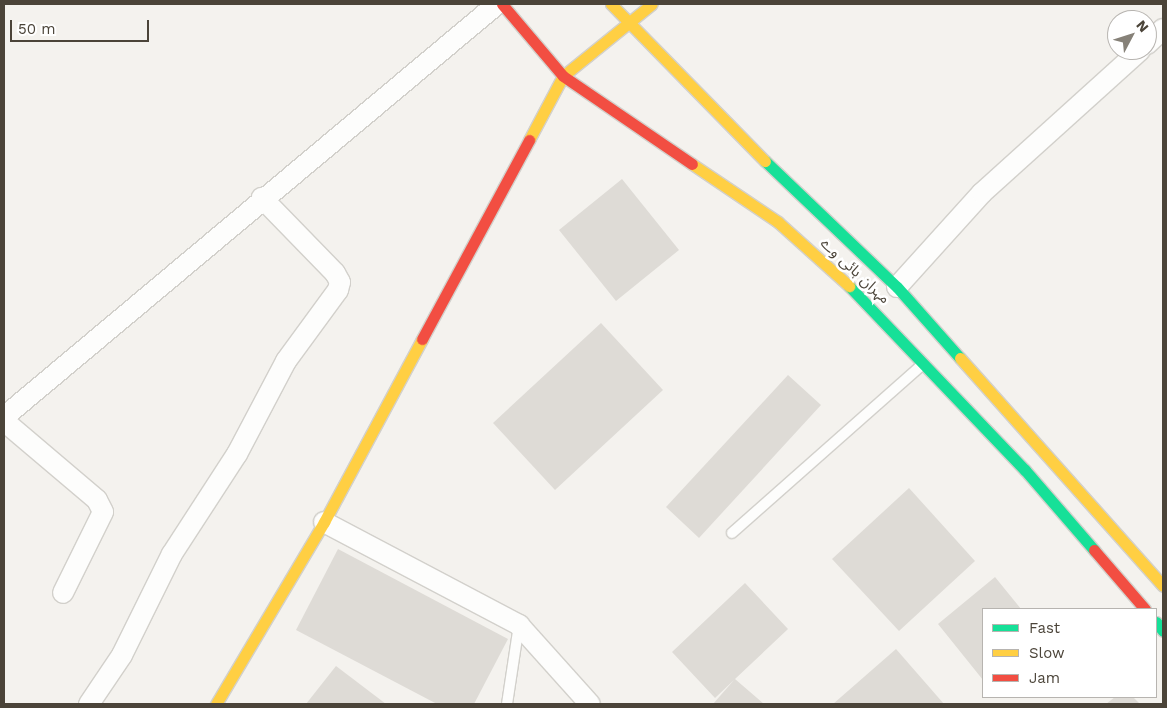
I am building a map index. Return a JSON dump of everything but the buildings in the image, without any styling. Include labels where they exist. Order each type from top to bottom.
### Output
[{"type":"main road","name":"مہران ہائی وے","points":[[502,4],[563,76],[778,222],[868,303],[1025,470],[1144,608]]},
{"type":"main road","name":"مہران ہائی وے","points":[[611,4],[768,164],[897,288],[1163,586]]},
{"type":"main road","points":[[216,704],[324,522],[563,76],[628,21],[652,4]]},
{"type":"street","points":[[63,592],[103,512],[97,500],[4,419],[262,198],[497,4]]},
{"type":"street","points":[[897,288],[982,192],[1129,60]]},
{"type":"street","points":[[89,704],[122,655],[172,554],[237,454],[286,360],[338,290],[340,282],[336,273],[262,198]]},
{"type":"street","points":[[324,522],[519,625],[590,704]]},
{"type":"lane","points":[[732,533],[924,363]]},
{"type":"lane","points":[[507,704],[519,625]]},
{"type":"traffic: fast","points":[[765,161],[897,287],[960,358]]},
{"type":"traffic: fast","points":[[849,286],[1025,470],[1094,550]]},
{"type":"traffic: fast","points":[[1157,623],[1163,631]]},
{"type":"traffic: slow","points":[[611,4],[765,161]]},
{"type":"traffic: slow","points":[[529,140],[563,76],[652,4]]},
{"type":"traffic: slow","points":[[692,164],[778,222],[849,286]]},
{"type":"traffic: slow","points":[[216,704],[324,522],[422,339]]},
{"type":"traffic: slow","points":[[960,358],[1163,586]]},
{"type":"traffic: jam","points":[[502,4],[563,76],[692,164]]},
{"type":"traffic: jam","points":[[422,339],[529,140]]},
{"type":"traffic: jam","points":[[1094,550],[1144,608]]}]
